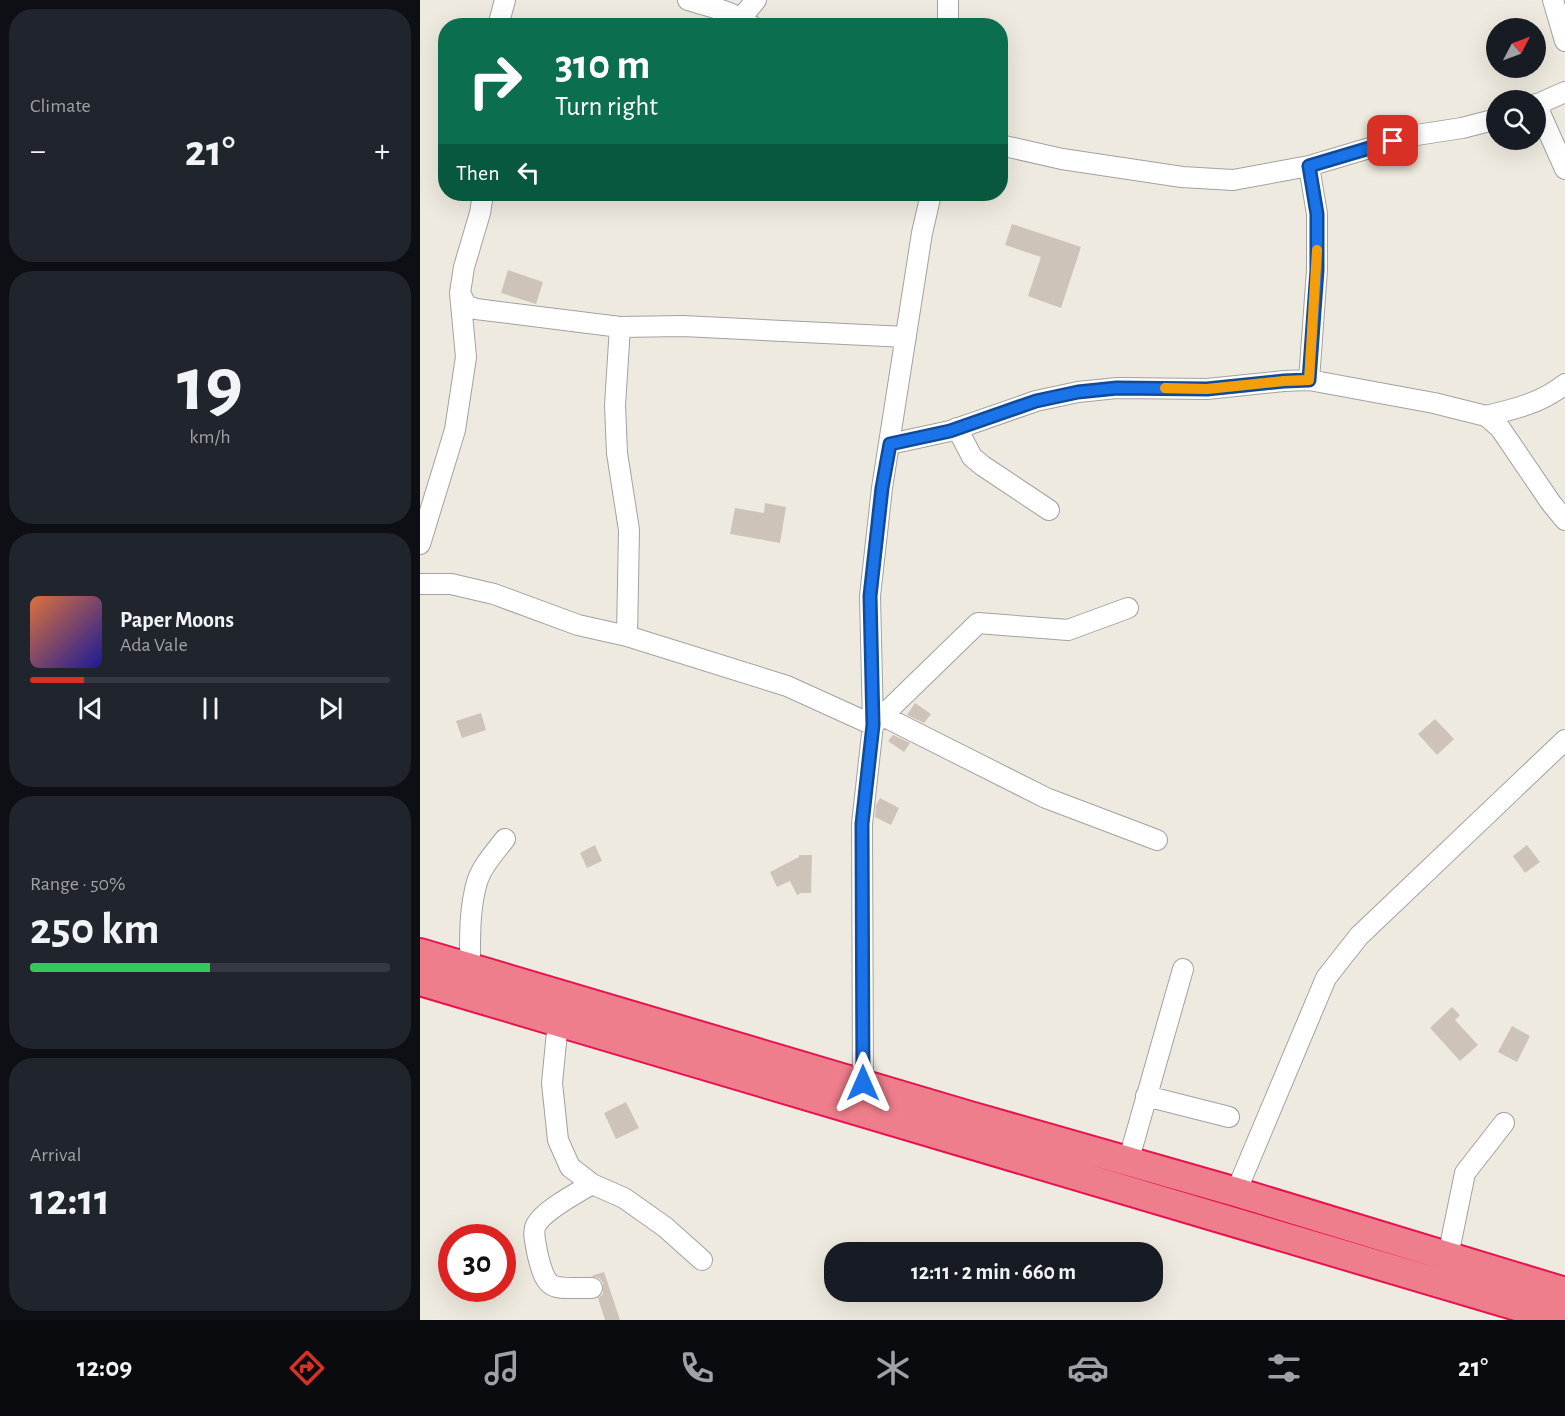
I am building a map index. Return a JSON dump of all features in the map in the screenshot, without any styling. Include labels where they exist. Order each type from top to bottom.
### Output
[{"type":"highway","points":[[420,953],[1236,1192],[1565,1292]]},
{"type":"highway","points":[[420,981],[1564,1320]]},
{"type":"street","points":[[500,18],[505,0]]},
{"type":"street","points":[[688,0],[739,18]]},
{"type":"street","points":[[748,18],[756,0]]},
{"type":"street","points":[[948,0],[948,18]]},
{"type":"street","points":[[1553,0],[1565,41]]},
{"type":"street","points":[[1546,100],[1565,92]]},
{"type":"street","points":[[1008,148],[1062,159],[1182,177],[1233,180],[1309,166],[1410,136],[1486,122]]},
{"type":"street","points":[[1546,126],[1565,169]]},
{"type":"street","points":[[1309,166],[1317,214],[1317,270],[1309,380]]},
{"type":"street","points":[[420,544],[455,430],[466,357],[460,293],[464,267],[482,201]]},
{"type":"street","points":[[863,1083],[862,824],[876,717],[870,596],[882,488],[922,233],[929,201]]},
{"type":"street","points":[[460,293],[466,305],[476,309],[620,327],[683,327],[906,337]]},
{"type":"street","points":[[620,327],[615,405],[617,453],[630,530],[627,563],[627,636]]},
{"type":"street","points":[[890,444],[957,428],[1036,401],[1078,392],[1117,388],[1207,389],[1309,380],[1434,403],[1486,416],[1500,428],[1551,503],[1565,519]]},
{"type":"street","points":[[1486,416],[1530,405],[1552,395],[1565,384]]},
{"type":"street","points":[[957,428],[972,457],[1049,510]]},
{"type":"street","points":[[420,584],[451,584],[494,594],[578,625],[627,636],[787,686],[876,717],[1046,798],[1157,840]]},
{"type":"street","points":[[876,717],[978,623],[1068,630],[1128,608]]},
{"type":"street","points":[[1236,1192],[1326,978],[1359,936],[1565,740]]},
{"type":"street","points":[[470,967],[471,919],[477,881],[490,858],[505,839]]},
{"type":"street","points":[[1128,1162],[1183,969]]},
{"type":"street","points":[[558,1022],[552,1083],[558,1140],[570,1167],[592,1184],[624,1198],[665,1227],[702,1260]]},
{"type":"street","points":[[1146,1096],[1229,1117]]},
{"type":"street","points":[[1448,1256],[1465,1173],[1504,1123]]},
{"type":"street","points":[[592,1184],[543,1216],[535,1226],[534,1235],[543,1276],[549,1284],[558,1287],[592,1288]]},
{"type":"building","points":[[1012,224],[1081,247],[1061,308],[1028,296],[1041,257],[1005,245]]},
{"type":"building","points":[[508,270],[543,282],[536,304],[501,293]]},
{"type":"building","points":[[765,503],[786,507],[780,543],[730,534],[735,508],[764,513]]},
{"type":"building","points":[[915,703],[931,714],[924,723],[907,715]]},
{"type":"building","points":[[481,713],[486,730],[462,738],[456,721]]},
{"type":"building","points":[[1435,719],[1454,739],[1437,755],[1418,734]]},
{"type":"building","points":[[893,735],[910,743],[904,752],[888,741]]},
{"type":"building","points":[[880,798],[899,808],[891,825],[875,817],[876,805]]},
{"type":"building","points":[[595,845],[602,861],[587,868],[580,853]]},
{"type":"building","points":[[1527,845],[1540,862],[1525,873],[1513,856]]},
{"type":"building","points":[[799,855],[812,855],[811,893],[797,895],[790,881],[777,887],[770,872]]},
{"type":"building","points":[[1452,1007],[1460,1015],[1455,1020],[1478,1045],[1460,1061],[1430,1028]]},
{"type":"building","points":[[1512,1026],[1530,1036],[1517,1062],[1498,1052]]},
{"type":"building","points":[[626,1102],[639,1128],[616,1139],[604,1113]]},
{"type":"building","points":[[604,1272],[620,1320],[605,1320],[598,1298],[603,1294],[603,1283],[599,1278],[591,1276]]},
{"type":"slow traffic","points":[[1165,388],[1207,389],[1309,380],[1317,250]]},
{"type":"route","points":[[863,1083],[862,824],[873,725],[870,596],[882,488],[890,444],[950,431],[1036,401],[1078,392],[1117,388],[1207,389],[1309,380],[1317,270],[1317,214],[1309,166],[1393,141]]}]
